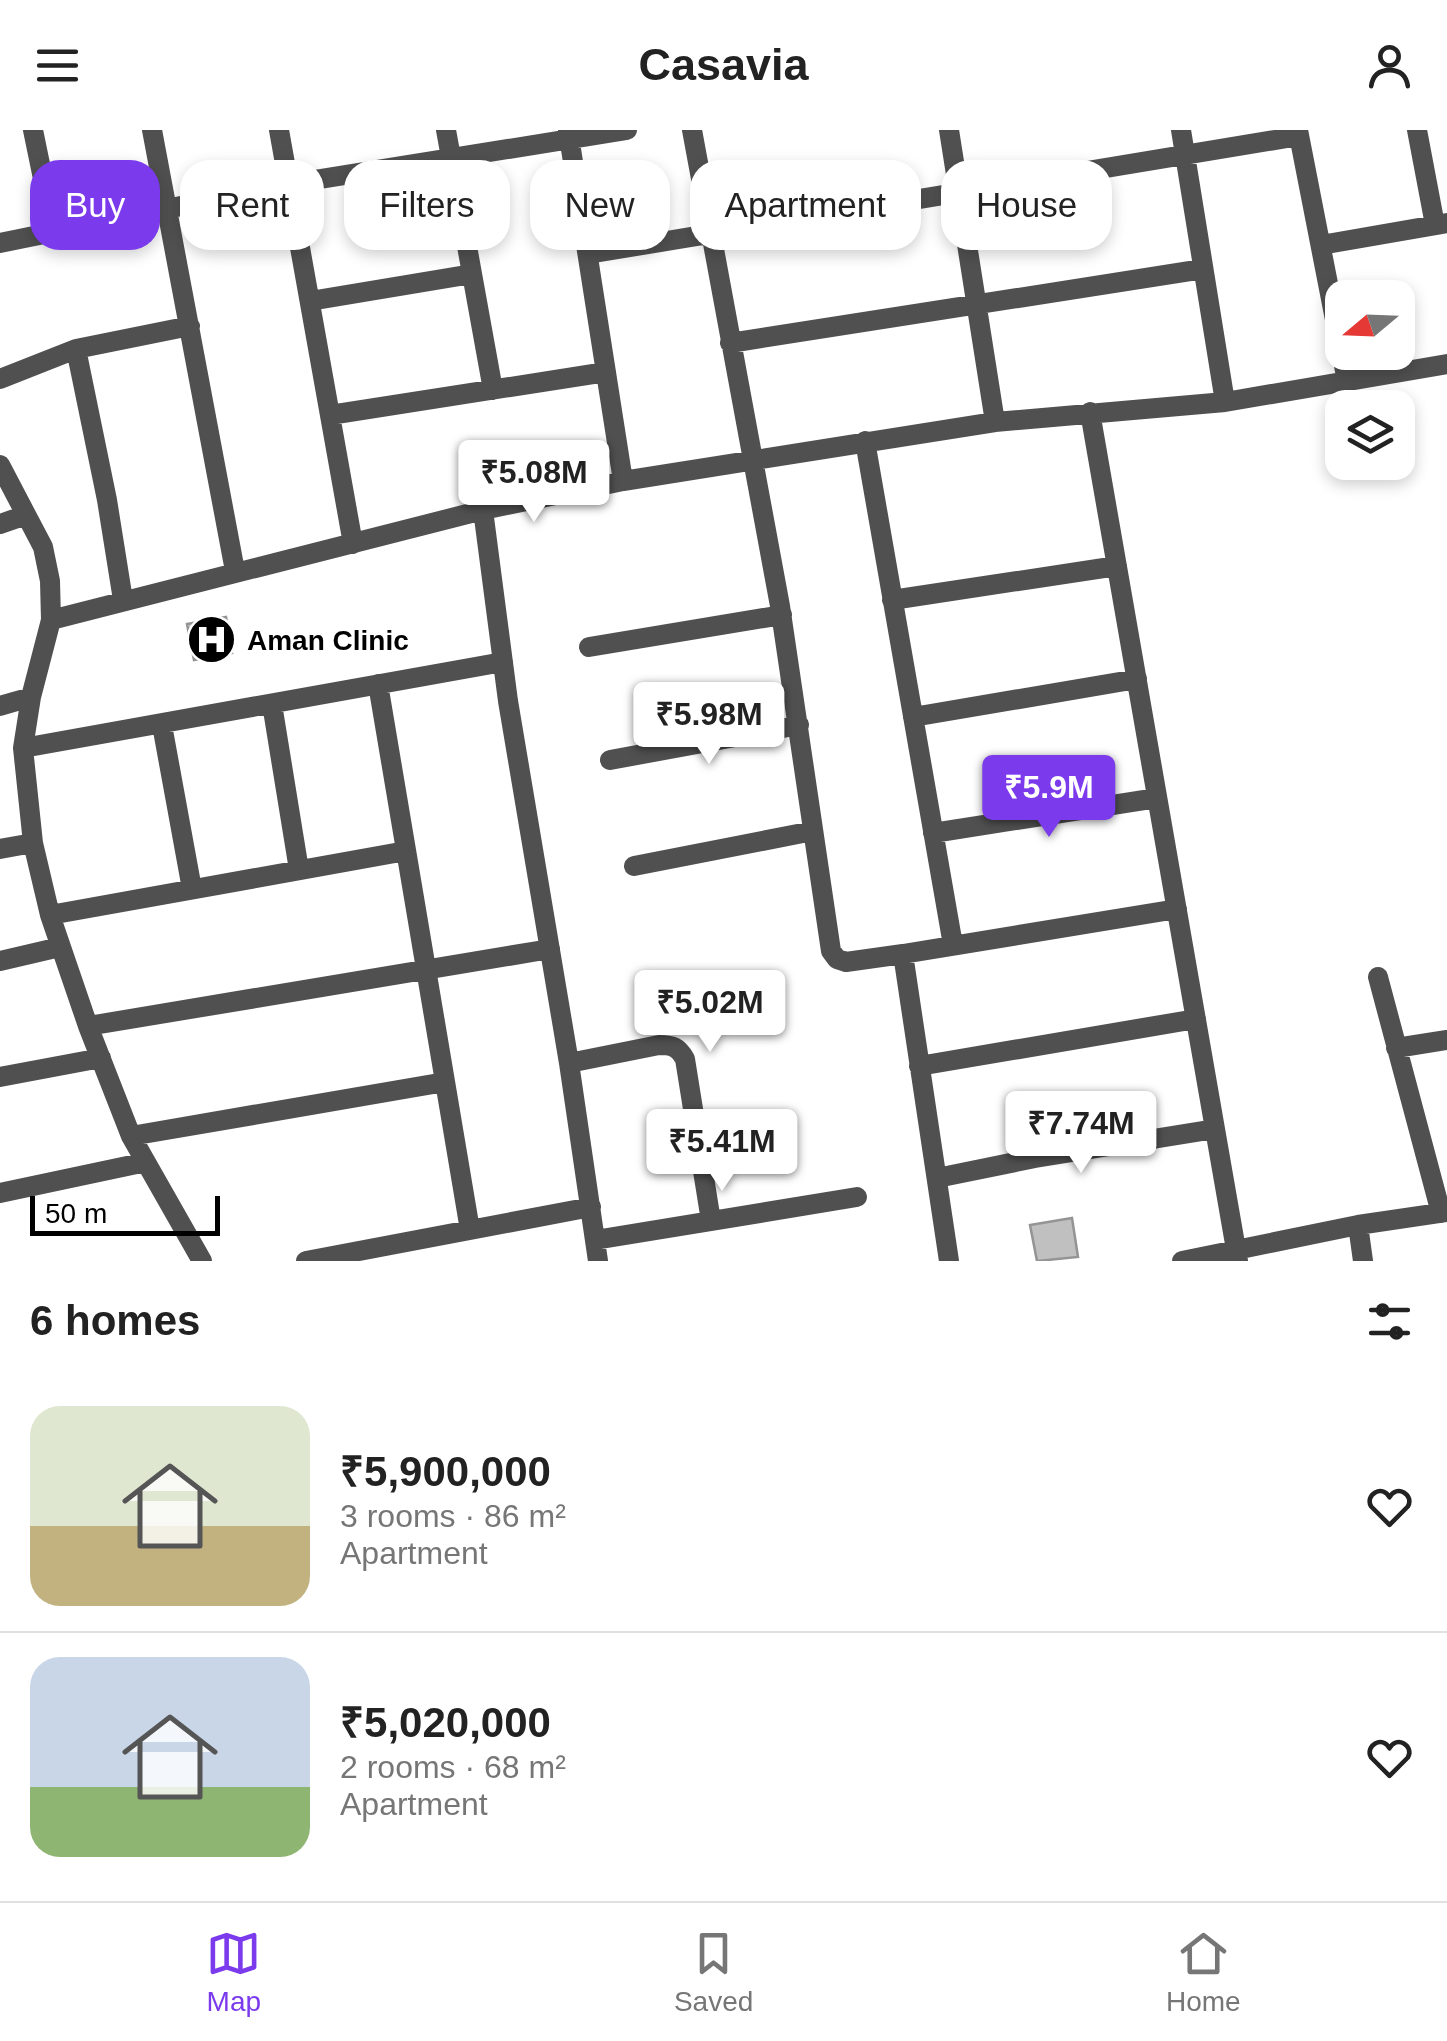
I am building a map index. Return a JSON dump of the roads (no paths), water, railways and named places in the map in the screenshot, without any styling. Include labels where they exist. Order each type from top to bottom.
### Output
[{"type":"street","points":[[33,130],[39,160]]},
{"type":"street","points":[[152,130],[235,571]]},
{"type":"street","points":[[279,130],[285,160]]},
{"type":"street","points":[[446,130],[451,160],[569,135],[627,130]]},
{"type":"street","points":[[692,130],[698,160]]},
{"type":"street","points":[[949,130],[953,160]]},
{"type":"street","points":[[1182,130],[1226,402]]},
{"type":"street","points":[[1321,245],[1441,224],[1417,130]]},
{"type":"street","points":[[1112,167],[1298,133],[1347,380]]},
{"type":"street","points":[[569,135],[623,481]]},
{"type":"street","points":[[160,210],[180,206]]},
{"type":"street","points":[[0,243],[30,237]]},
{"type":"street","points":[[588,254],[690,237]]},
{"type":"street","points":[[301,250],[353,544]]},
{"type":"street","points":[[468,250],[493,390]]},
{"type":"street","points":[[714,250],[782,616],[831,951],[837,960],[903,954],[1177,910]]},
{"type":"street","points":[[966,250],[994,422]]},
{"type":"street","points":[[730,342],[1203,269]]},
{"type":"street","points":[[310,301],[472,274]]},
{"type":"street","points":[[0,379],[76,350],[190,326]]},
{"type":"street","points":[[76,350],[123,600]]},
{"type":"street","points":[[52,620],[483,510],[623,481],[994,422],[1226,402],[1447,364]]},
{"type":"street","points":[[330,416],[606,372]]},
{"type":"street","points":[[1090,412],[1238,1256]]},
{"type":"street","points":[[865,441],[953,946]]},
{"type":"street","points":[[0,465],[43,547],[50,581],[52,620],[31,697],[23,748],[33,843],[50,915],[131,1136],[202,1261]]},
{"type":"street","points":[[483,510],[503,662],[596,1250],[712,1221],[857,1197]]},
{"type":"street","points":[[0,524],[26,515]]},
{"type":"street","points":[[892,600],[1116,566]]},
{"type":"street","points":[[589,647],[782,616]]},
{"type":"street","points":[[23,748],[503,662]]},
{"type":"street","points":[[913,717],[1136,679]]},
{"type":"street","points":[[378,684],[470,1230]]},
{"type":"street","points":[[0,706],[31,697]]},
{"type":"street","points":[[272,704],[299,870]]},
{"type":"street","points":[[162,725],[192,889]]},
{"type":"street","points":[[610,760],[798,725]]},
{"type":"street","points":[[933,833],[1157,798]]},
{"type":"street","points":[[634,866],[813,832]]},
{"type":"street","points":[[0,849],[33,843]]},
{"type":"street","points":[[50,915],[406,851]]},
{"type":"street","points":[[0,960],[60,947]]},
{"type":"street","points":[[88,1026],[550,949]]},
{"type":"street","points":[[903,954],[949,1261]]},
{"type":"street","points":[[1182,1261],[1238,1256],[1358,1226],[1444,1213],[1378,977]]},
{"type":"street","points":[[920,1066],[1196,1018]]},
{"type":"street","points":[[1396,1048],[1447,1040]]},
{"type":"street","points":[[569,1063],[659,1046],[680,1050],[685,1059],[712,1221]]},
{"type":"street","points":[[0,1077],[101,1058]]},
{"type":"street","points":[[131,1136],[445,1082]]},
{"type":"street","points":[[938,1178],[1216,1129]]},
{"type":"street","points":[[0,1193],[146,1162]]},
{"type":"street","points":[[306,1261],[591,1207]]},
{"type":"street","points":[[1358,1226],[1362,1261]]},
{"type":"place","name":"Aman Clinic","points":[[212,640]]}]
